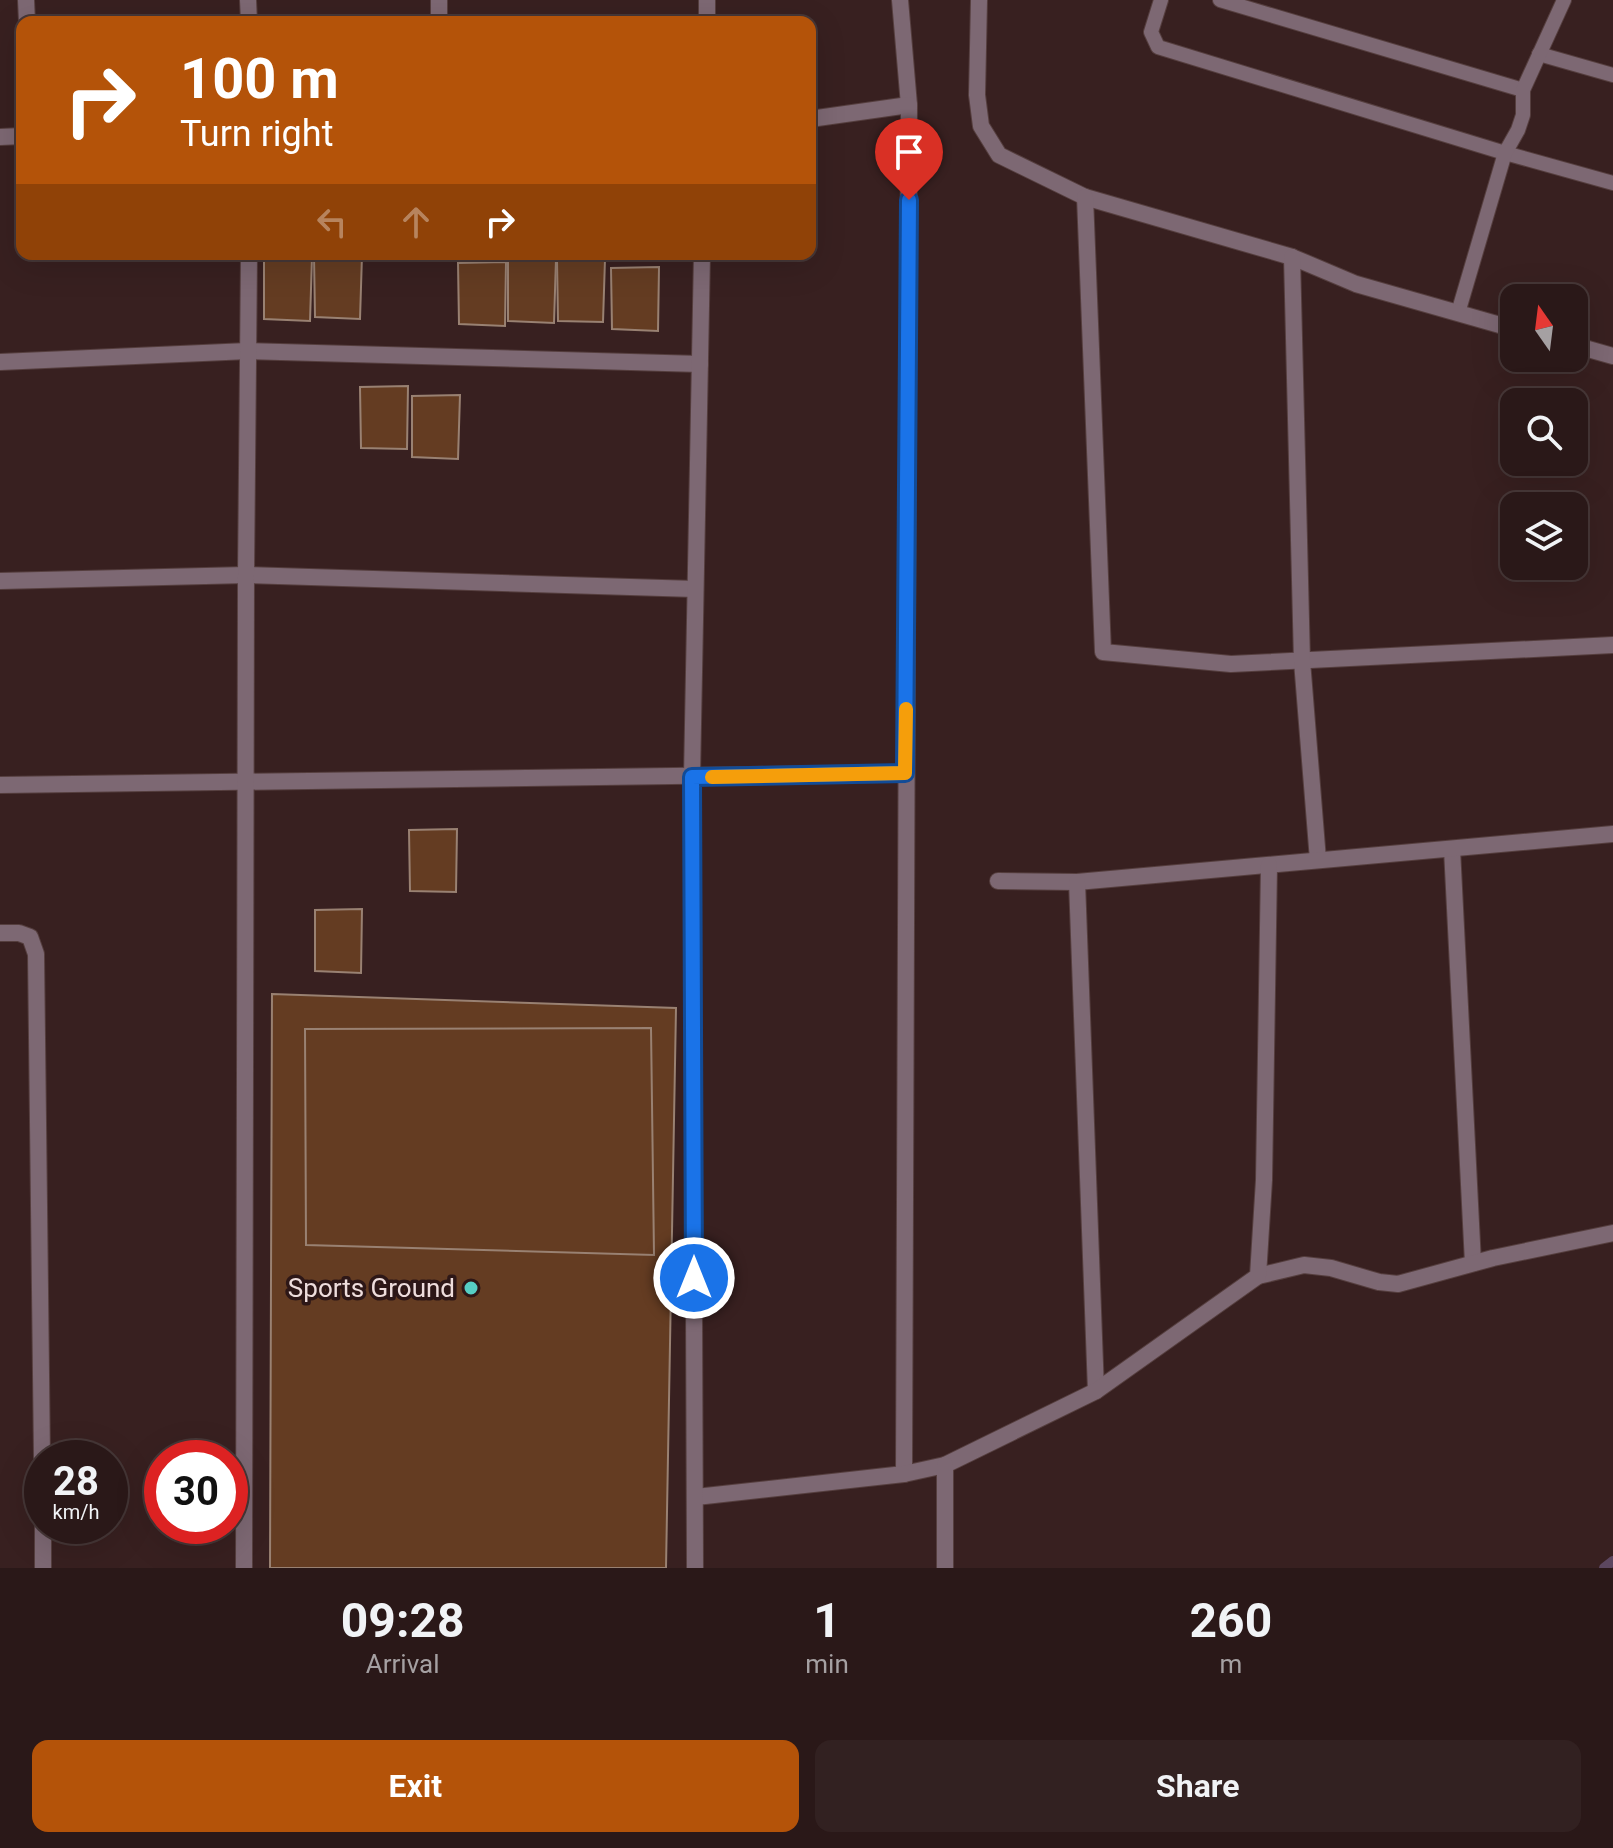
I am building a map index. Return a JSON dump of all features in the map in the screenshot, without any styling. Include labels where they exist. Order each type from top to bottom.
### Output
[{"type":"street","points":[[900,0],[909,105],[904,1474]]},
{"type":"street","points":[[979,0],[977,95],[981,126],[999,155],[1085,197],[1292,257],[1356,284],[1500,325]]},
{"type":"street","points":[[816,118],[909,105]]},
{"type":"street","points":[[1085,197],[1103,652],[1231,664],[1613,645]]},
{"type":"street","points":[[1292,257],[1302,661],[1318,860]]},
{"type":"street","points":[[244,1568],[249,260]]},
{"type":"street","points":[[695,1568],[692,777],[702,260]]},
{"type":"street","points":[[1588,349],[1613,356]]},
{"type":"street","points":[[0,362],[248,351],[700,364]]},
{"type":"street","points":[[0,581],[246,575],[695,589]]},
{"type":"street","points":[[0,785],[905,773]]},
{"type":"street","points":[[998,881],[1077,882],[1613,834]]},
{"type":"street","points":[[1452,849],[1473,1263]]},
{"type":"street","points":[[1258,1276],[1264,1180],[1269,865]]},
{"type":"street","points":[[1077,882],[1096,1391]]},
{"type":"street","points":[[0,933],[19,933],[30,937],[36,954],[42,1440]]},
{"type":"street","points":[[696,1497],[904,1474],[945,1465],[1096,1391],[1258,1276],[1304,1265],[1331,1268],[1379,1282],[1398,1284],[1473,1263],[1613,1233]]},
{"type":"street","points":[[945,1465],[945,1568]]},
{"type":"street","points":[[43,1544],[43,1568]]},
{"type":"lane","points":[[1161,0],[1151,32],[1158,47],[1613,183]]},
{"type":"lane","points":[[1220,0],[1523,90]]},
{"type":"lane","points":[[1458,313],[1505,153],[1523,115],[1523,90],[1564,0]]},
{"type":"lane","points":[[1539,54],[1613,75]]},
{"type":"building","points":[[264,260],[312,260],[310,321],[264,319]]},
{"type":"building","points":[[314,260],[362,260],[360,319],[315,317]]},
{"type":"building","points":[[508,260],[556,260],[554,323],[508,321]]},
{"type":"building","points":[[557,260],[605,260],[603,322],[558,321]]},
{"type":"building","points":[[506,262],[505,326],[459,324],[458,263]]},
{"type":"building","points":[[659,267],[658,331],[612,329],[611,268]]},
{"type":"building","points":[[408,386],[407,449],[361,448],[360,387]]},
{"type":"building","points":[[460,395],[458,459],[412,457],[412,396]]},
{"type":"building","points":[[457,829],[456,892],[410,891],[409,830]]},
{"type":"building","points":[[362,909],[361,973],[315,971],[315,910]]},
{"type":"building","name":"Sports Ground","points":[[272,994],[676,1008],[666,1568],[270,1568]]},
{"type":"building","points":[[651,1028],[654,1255],[306,1245],[305,1029]]},
{"type":"waterway","points":[[1604,1568],[1613,1561]]},
{"type":"slow traffic","points":[[712,777],[905,773],[906,709]]},
{"type":"place","name":"Sports Ground","points":[[471,1288]]},
{"type":"route","points":[[694,1278],[692,777],[905,773],[909,200]]}]
